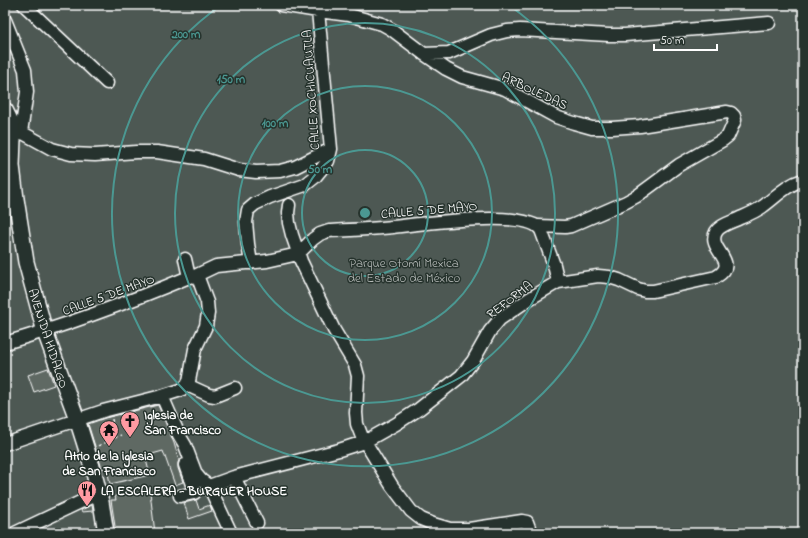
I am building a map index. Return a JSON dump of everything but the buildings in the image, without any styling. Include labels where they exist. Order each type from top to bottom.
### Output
[{"type":"main road","name":"AVENIDA HIDALGO","points":[[5,110],[17,135],[12,166],[25,255],[31,284],[45,332],[77,420],[94,473],[100,496],[106,533]]},
{"type":"street","points":[[24,5],[107,83]]},
{"type":"street","name":"ARBOLEDAS","points":[[281,5],[319,8],[382,24],[446,69],[462,77],[505,89],[556,117],[574,124],[592,128],[612,128],[640,126],[727,112],[734,116],[728,136],[674,169],[637,196],[571,226],[538,226]]},
{"type":"street","name":"CALLE XOCHICUAUTLA","points":[[251,263],[246,222],[248,210],[270,197],[305,185],[315,177],[328,161],[331,149],[319,8]]},
{"type":"street","points":[[5,20],[25,70],[27,92],[17,135],[52,149],[71,154],[95,155],[157,152],[204,160],[239,170],[256,172],[280,171],[296,167],[331,149]]},
{"type":"street","points":[[424,54],[448,53],[491,35],[507,31],[520,30],[625,35],[769,23]]},
{"type":"street","name":"REFORMA","points":[[209,486],[234,477],[339,450],[364,442],[396,424],[419,409],[460,376],[473,361],[490,331],[500,320],[529,299],[558,282],[598,276],[609,276],[638,289],[653,291],[716,277],[722,274],[726,268],[726,262],[715,245],[714,238],[716,232],[722,226],[760,209],[788,186],[803,180]]},
{"type":"street","points":[[288,205],[289,223],[298,254],[334,330],[355,365],[358,376],[356,413],[357,424],[364,442],[392,486],[411,511],[421,519],[433,524],[450,529],[469,529],[515,522],[527,522],[531,533]]},
{"type":"street","name":"CALLE 5 DE MAYO","points":[[5,343],[45,332],[139,298],[216,266],[267,261],[298,254],[317,236],[329,231],[484,219],[514,220],[538,226]]},
{"type":"street","points":[[538,226],[547,245],[558,282]]},
{"type":"street","points":[[5,444],[111,409],[181,390],[187,385],[195,349],[206,326],[208,313],[207,302],[185,259]]},
{"type":"street","points":[[187,385],[215,396],[235,388]]},
{"type":"street","points":[[162,396],[196,474],[209,486],[231,533]]},
{"type":"street","points":[[179,435],[179,451],[194,490],[194,492],[180,496]]},
{"type":"street","points":[[234,477],[257,524]]},
{"type":"street","points":[[15,533],[82,503],[91,497],[100,496]]},
{"type":"path","points":[[111,409],[116,437]]},
{"type":"path","points":[[93,448],[121,434]]},
{"type":"green space","name":"Parque Otomí Mexica del Estado de México","points":[[5,5],[803,5],[803,533],[5,533]]},
{"type":"place","name":"Iglesia de San Francisco","points":[[130,438]]},
{"type":"place","name":"Atrio de la iglesia de San Francisco","points":[[109,447]]},
{"type":"place","name":"LA ESCALERA - BURGUER HOUSE","points":[[87,507]]}]
